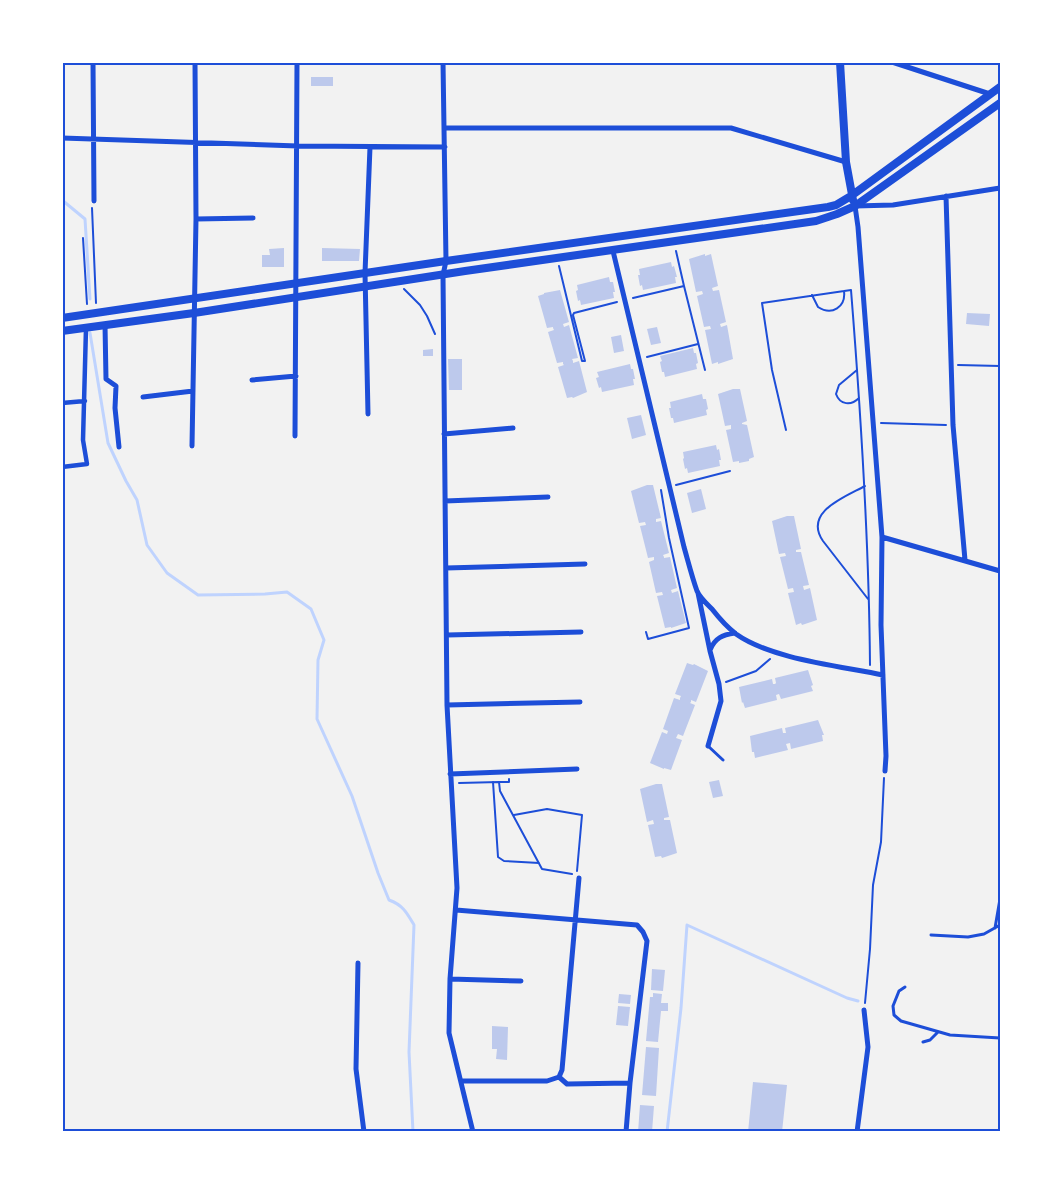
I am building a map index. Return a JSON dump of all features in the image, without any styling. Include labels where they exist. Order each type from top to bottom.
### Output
[{"type":"street","points":[[93,62],[94,201]]},
{"type":"street","points":[[192,446],[196,219],[195,62]]},
{"type":"street","points":[[295,436],[297,62]]},
{"type":"street","points":[[443,62],[446,261],[443,275],[447,705],[457,888],[450,979],[449,1033],[473,1132]]},
{"type":"street","points":[[840,62],[846,162],[858,227],[882,537],[885,770]]},
{"type":"street","points":[[892,62],[991,94]]},
{"type":"street","points":[[62,318],[365,272],[828,207],[836,205],[851,196],[1000,87]]},
{"type":"street","points":[[62,331],[816,221],[855,206],[1000,103]]},
{"type":"street","points":[[444,128],[731,128],[846,162]]},
{"type":"street","points":[[62,138],[298,146],[444,147]]},
{"type":"street","points":[[368,414],[365,272],[370,147]]},
{"type":"street","points":[[855,206],[893,205],[1000,188]]},
{"type":"street","points":[[946,196],[954,425],[965,560]]},
{"type":"street","points":[[196,219],[253,218]]},
{"type":"street","points":[[613,251],[719,684],[721,701],[708,746]]},
{"type":"street","points":[[104,325],[106,379],[116,386],[115,408],[119,447]]},
{"type":"street","points":[[62,467],[87,464],[83,440],[86,328]]},
{"type":"street","points":[[252,380],[296,376]]},
{"type":"street","points":[[144,397],[193,391]]},
{"type":"street","points":[[62,403],[85,401]]},
{"type":"street","points":[[444,434],[513,428]]},
{"type":"street","points":[[445,501],[548,497]]},
{"type":"street","points":[[882,537],[1000,571]]},
{"type":"street","points":[[446,568],[585,564]]},
{"type":"street","points":[[698,593],[734,633],[746,640],[778,652],[844,668],[883,675]]},
{"type":"street","points":[[447,635],[581,632]]},
{"type":"street","points":[[710,651],[713,643],[720,636],[734,633]]},
{"type":"street","points":[[447,705],[580,702]]},
{"type":"street","points":[[450,774],[577,769]]},
{"type":"street","points":[[461,1081],[547,1081],[559,1077],[562,1070],[578,878]]},
{"type":"street","points":[[456,910],[637,925],[644,932],[647,941],[626,1132]]},
{"type":"street","points":[[358,963],[356,1069],[364,1132]]},
{"type":"street","points":[[450,979],[521,982]]},
{"type":"street","points":[[857,1132],[868,1047],[864,1010]]},
{"type":"street","points":[[559,1077],[568,1084],[630,1083]]},
{"type":"lane","points":[[708,746],[723,760]]},
{"type":"lane","points":[[995,928],[1000,899]]},
{"type":"lane","points":[[931,935],[968,937],[984,934],[1000,925]]},
{"type":"lane","points":[[905,988],[899,991],[893,1006],[894,1015],[901,1021],[950,1035],[1000,1038]]},
{"type":"lane","points":[[923,1042],[930,1040],[939,1032]]},
{"type":"path","points":[[94,201],[91,210],[96,313]]},
{"type":"path","points":[[83,238],[87,299],[86,314]]},
{"type":"path","points":[[676,251],[705,370]]},
{"type":"path","points":[[560,270],[582,361],[585,361],[574,313],[619,301]]},
{"type":"path","points":[[394,283],[401,286],[420,305],[444,349]]},
{"type":"path","points":[[633,298],[684,286]]},
{"type":"path","points":[[812,295],[818,307],[822,310],[830,311],[835,310],[842,304],[844,290]]},
{"type":"path","points":[[786,430],[772,370],[762,303],[851,290],[865,486],[870,672]]},
{"type":"path","points":[[647,357],[698,344]]},
{"type":"path","points":[[580,358],[581,354]]},
{"type":"path","points":[[951,365],[1000,366]]},
{"type":"path","points":[[857,370],[839,385],[836,394],[840,401],[846,404],[854,403],[860,398]]},
{"type":"path","points":[[872,423],[954,425]]},
{"type":"path","points":[[678,484],[730,471]]},
{"type":"path","points":[[865,486],[826,509],[820,516],[817,525],[822,541],[869,600]]},
{"type":"path","points":[[646,632],[648,639],[689,628],[669,538],[661,491]]},
{"type":"path","points":[[719,684],[756,671],[778,652]]},
{"type":"path","points":[[864,1010],[870,949],[873,885],[881,842],[885,770]]},
{"type":"path","points":[[510,771],[509,782],[500,782],[500,791],[542,869],[572,874],[578,878]]},
{"type":"path","points":[[493,782],[498,857],[504,862],[540,863]]},
{"type":"path","points":[[514,815],[547,809],[582,815],[578,868],[576,873],[572,874]]},
{"type":"building","points":[[311,77],[333,77],[333,86],[311,86]]},
{"type":"building","points":[[284,248],[284,267],[262,267],[262,255],[270,255],[269,249]]},
{"type":"building","points":[[322,248],[360,249],[359,261],[322,261]]},
{"type":"building","points":[[705,254],[705,256],[711,254],[718,286],[712,288],[713,291],[719,290],[726,322],[720,324],[721,327],[727,325],[733,359],[718,364],[718,362],[712,364],[705,330],[711,329],[710,326],[704,327],[697,296],[703,294],[702,291],[696,292],[689,259]]},
{"type":"building","points":[[671,262],[677,277],[675,277],[676,283],[643,290],[642,285],[640,286],[639,269]]},
{"type":"building","points":[[609,277],[610,282],[613,282],[614,298],[581,305],[576,291],[578,290],[577,285]]},
{"type":"building","points":[[560,290],[569,322],[563,324],[564,327],[569,325],[578,358],[572,359],[573,363],[579,361],[587,392],[573,398],[567,398],[558,367],[564,365],[563,362],[557,363],[548,332],[554,330],[553,327],[547,328],[538,296]]},
{"type":"building","points":[[967,313],[990,314],[989,326],[966,324]]},
{"type":"building","points":[[657,327],[661,343],[651,345],[647,329]]},
{"type":"building","points":[[621,335],[624,351],[614,353],[611,337]]},
{"type":"building","points":[[693,348],[698,363],[696,364],[697,369],[665,377],[664,372],[662,372],[660,356]]},
{"type":"building","points":[[433,349],[433,356],[423,356],[423,350]]},
{"type":"building","points":[[448,359],[462,359],[462,390],[449,390]]},
{"type":"building","points":[[630,364],[635,379],[633,379],[634,385],[602,392],[596,378],[599,377],[597,372]]},
{"type":"building","points":[[733,389],[740,389],[747,421],[742,424],[747,425],[754,457],[749,459],[749,461],[739,463],[739,461],[733,462],[726,430],[731,429],[731,425],[725,426],[718,394]]},
{"type":"building","points":[[702,394],[703,399],[706,399],[707,415],[674,423],[669,408],[671,408],[670,402]]},
{"type":"building","points":[[641,415],[646,435],[632,439],[627,418]]},
{"type":"building","points":[[716,445],[717,450],[719,449],[720,466],[688,473],[687,468],[685,469],[683,452]]},
{"type":"building","points":[[647,485],[653,485],[661,518],[656,519],[656,522],[661,521],[669,553],[663,555],[664,558],[670,557],[677,588],[671,590],[672,593],[678,591],[686,623],[671,628],[665,628],[657,596],[663,595],[662,592],[656,593],[649,562],[654,560],[654,557],[648,558],[640,526],[646,525],[645,522],[639,523],[631,491]]},
{"type":"building","points":[[701,489],[706,509],[692,513],[687,493]]},
{"type":"building","points":[[787,516],[794,516],[801,549],[796,550],[796,552],[801,552],[809,585],[803,586],[804,590],[810,588],[817,620],[802,625],[801,623],[796,625],[788,593],[794,592],[793,588],[788,589],[780,557],[786,556],[785,553],[779,554],[772,521]]},
{"type":"building","points":[[687,663],[694,664],[708,671],[696,702],[691,700],[690,703],[695,705],[683,736],[678,734],[676,738],[682,740],[671,770],[664,769],[650,763],[662,732],[667,734],[668,731],[663,729],[674,698],[680,700],[681,696],[675,694]]},
{"type":"building","points":[[808,670],[813,691],[781,699],[779,694],[776,695],[777,700],[745,708],[742,703],[739,687],[772,679],[773,684],[775,684],[775,678]]},
{"type":"building","points":[[818,720],[824,735],[822,735],[823,741],[791,749],[790,743],[786,744],[788,750],[755,758],[754,752],[752,752],[750,736],[782,728],[783,733],[786,733],[785,728]]},
{"type":"building","points":[[719,780],[723,796],[713,798],[709,782]]},
{"type":"building","points":[[662,784],[669,817],[664,818],[664,820],[670,820],[677,853],[662,858],[661,856],[655,857],[648,825],[654,824],[653,820],[647,822],[640,789]]},
{"type":"building","points":[[652,969],[665,970],[663,991],[651,990]]},
{"type":"building","points":[[653,993],[662,994],[661,1003],[668,1003],[668,1011],[661,1011],[658,1042],[646,1041],[650,997],[653,997]]},
{"type":"building","points":[[619,994],[631,995],[630,1004],[618,1003]]},
{"type":"building","points":[[618,1006],[630,1007],[628,1026],[616,1025]]},
{"type":"building","points":[[492,1026],[508,1027],[507,1060],[496,1059],[497,1049],[492,1049]]},
{"type":"building","points":[[646,1047],[659,1048],[656,1096],[642,1095]]},
{"type":"building","points":[[753,1082],[787,1085],[782,1132],[748,1132]]},
{"type":"building","points":[[640,1105],[654,1106],[652,1132],[638,1132]]},
{"type":"waterway","points":[[62,200],[85,219],[90,299]]},
{"type":"waterway","points":[[90,333],[108,443],[137,500],[147,545],[167,573],[198,595],[287,592],[311,609],[324,640],[318,660],[317,719],[352,796],[389,900],[401,907],[414,925],[409,1052],[413,1132]]},
{"type":"waterway","points":[[667,1132],[681,1008],[687,925],[847,998],[858,1001]]}]
